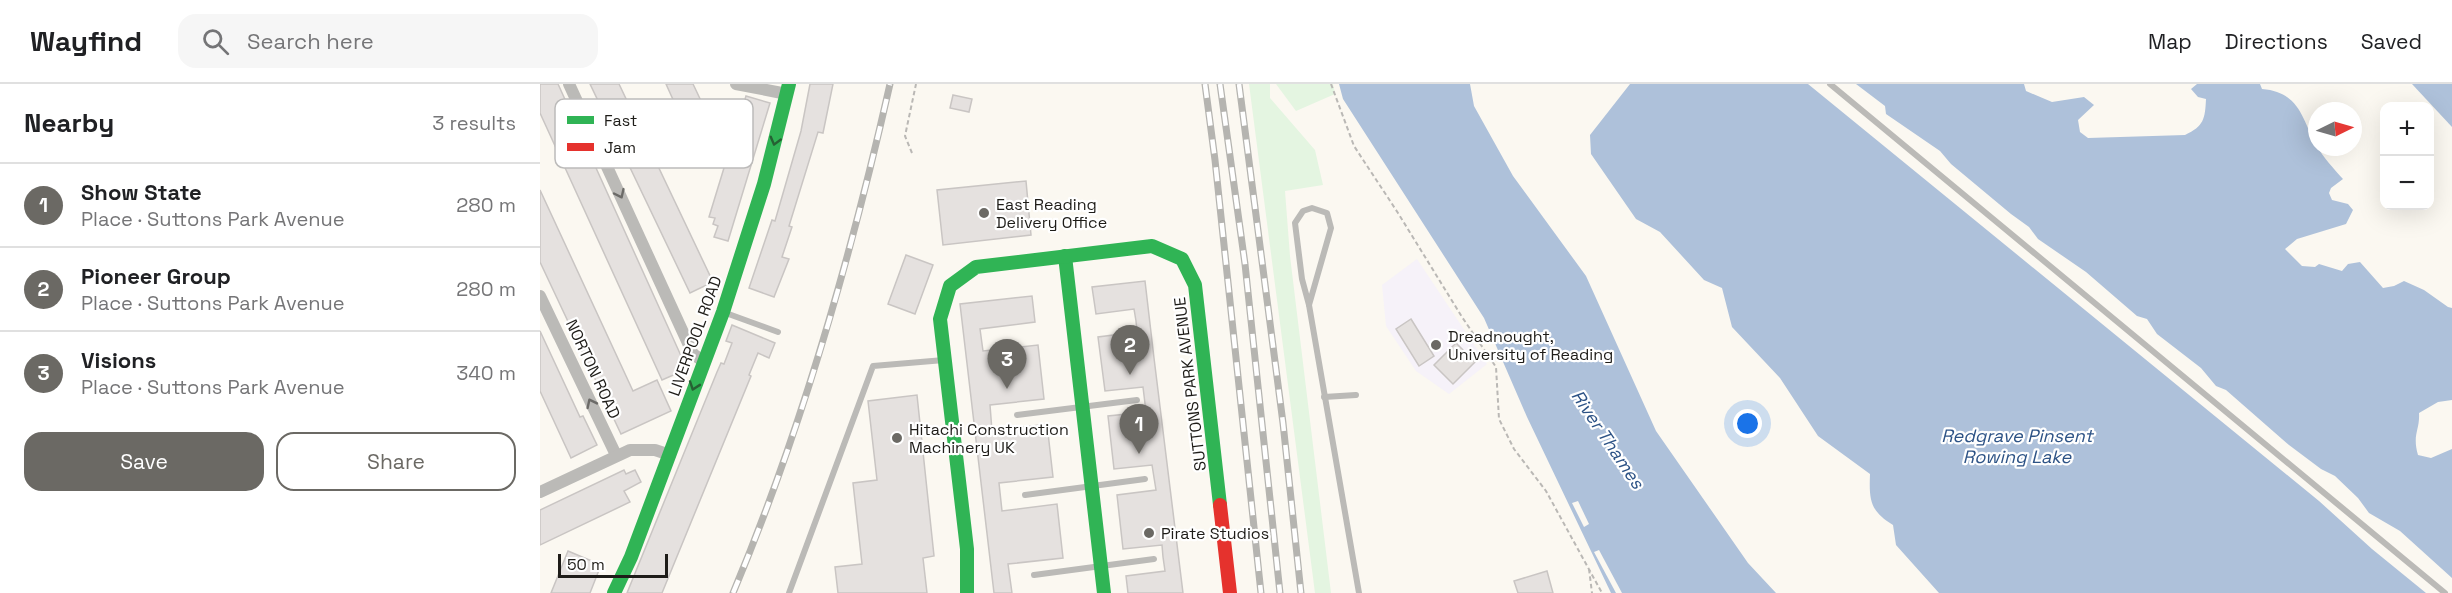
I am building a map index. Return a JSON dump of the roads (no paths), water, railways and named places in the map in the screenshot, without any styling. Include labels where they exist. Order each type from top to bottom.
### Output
[{"type":"street","points":[[569,84],[576,99]]},
{"type":"street","points":[[736,84],[788,89]]},
{"type":"street","name":"LIVERPOOL ROAD","points":[[614,593],[631,557],[723,312],[764,184],[788,89]]},
{"type":"street","points":[[608,168],[693,354],[703,361]]},
{"type":"street","name":"SUTTONS PARK AVENUE","points":[[967,593],[967,549],[940,319],[950,286],[976,267],[1152,246],[1182,259],[1195,285],[1230,593]]},
{"type":"street","points":[[1065,256],[1104,593]]},
{"type":"street","name":"NORTON ROAD","points":[[540,296],[616,455]]},
{"type":"street","points":[[540,492],[630,450],[655,450],[670,455]]},
{"type":"lane","points":[[1830,84],[2445,593]]},
{"type":"lane","points":[[1309,305],[1331,228],[1327,213],[1316,208],[1303,212],[1295,223],[1302,279],[1309,305],[1359,593]]},
{"type":"lane","points":[[723,312],[778,332]]},
{"type":"lane","points":[[789,593],[873,366],[945,360]]},
{"type":"lane","points":[[1324,397],[1356,395]]},
{"type":"lane","points":[[1017,415],[1137,400]]},
{"type":"lane","points":[[1025,495],[1145,480]]},
{"type":"lane","points":[[1034,575],[1154,559]]},
{"type":"water","name":"River Thames","points":[[1339,84],[1470,84],[1474,106],[1513,176],[1586,276],[1656,431],[1748,563],[1776,593],[1611,593],[1527,417],[1484,318],[1343,99]]},
{"type":"water","name":"Redgrave Pinsent Rowing Lake","points":[[1630,84],[1808,84],[2319,501],[2372,549],[2426,593],[1939,593],[1896,545],[1893,525],[1875,510],[1870,491],[1870,474],[1818,436],[1780,378],[1732,327],[1722,288],[1704,280],[1660,232],[1636,219],[1591,154],[1590,135]]},
{"type":"water","points":[[1856,84],[2024,84],[2026,91],[2052,102],[2084,97],[2094,105],[2078,120],[2080,132],[2088,138],[2185,135],[2200,125],[2204,117],[2206,99],[2198,97],[2191,89],[2197,84],[2260,84],[2262,89],[2275,91],[2293,102],[2308,128],[2308,156],[2324,156],[2343,179],[2331,188],[2329,193],[2332,200],[2348,204],[2353,210],[2346,224],[2297,239],[2285,249],[2302,266],[2315,267],[2319,264],[2342,271],[2348,264],[2360,262],[2383,288],[2404,281],[2424,290],[2452,308],[2452,400],[2438,402],[2419,413],[2416,442],[2418,455],[2431,458],[2452,449],[2452,578],[2400,531],[2369,513],[2358,498],[2335,476],[2321,469],[2289,445],[2226,390],[2216,386],[2201,368],[2157,334],[2147,319],[2137,316],[2086,272],[2038,239],[2029,227],[1951,164],[1940,151],[1886,114],[1885,106]]},
{"type":"water","points":[[2412,84],[2452,84],[2452,127],[2434,108],[2434,102],[2429,102]]},
{"type":"railway","points":[[733,593],[781,469],[823,342],[859,213],[890,84]]},
{"type":"railway","points":[[1205,84],[1261,593]]},
{"type":"railway","points":[[1220,84],[1245,264],[1280,593]]},
{"type":"railway","points":[[1239,84],[1283,423],[1301,593]]},
{"type":"place","name":"East Reading Delivery Office","points":[[984,213]]},
{"type":"place","name":"Dreadnought, University of Reading","points":[[1436,345]]},
{"type":"place","name":"Pioneer Group","points":[[1130,375]]},
{"type":"place","name":"Visions","points":[[1007,389]]},
{"type":"place","name":"Hitachi Construction Machinery UK","points":[[897,438]]},
{"type":"place","name":"Show State","points":[[1139,454]]},
{"type":"place","name":"Pirate Studios","points":[[1149,533]]}]
